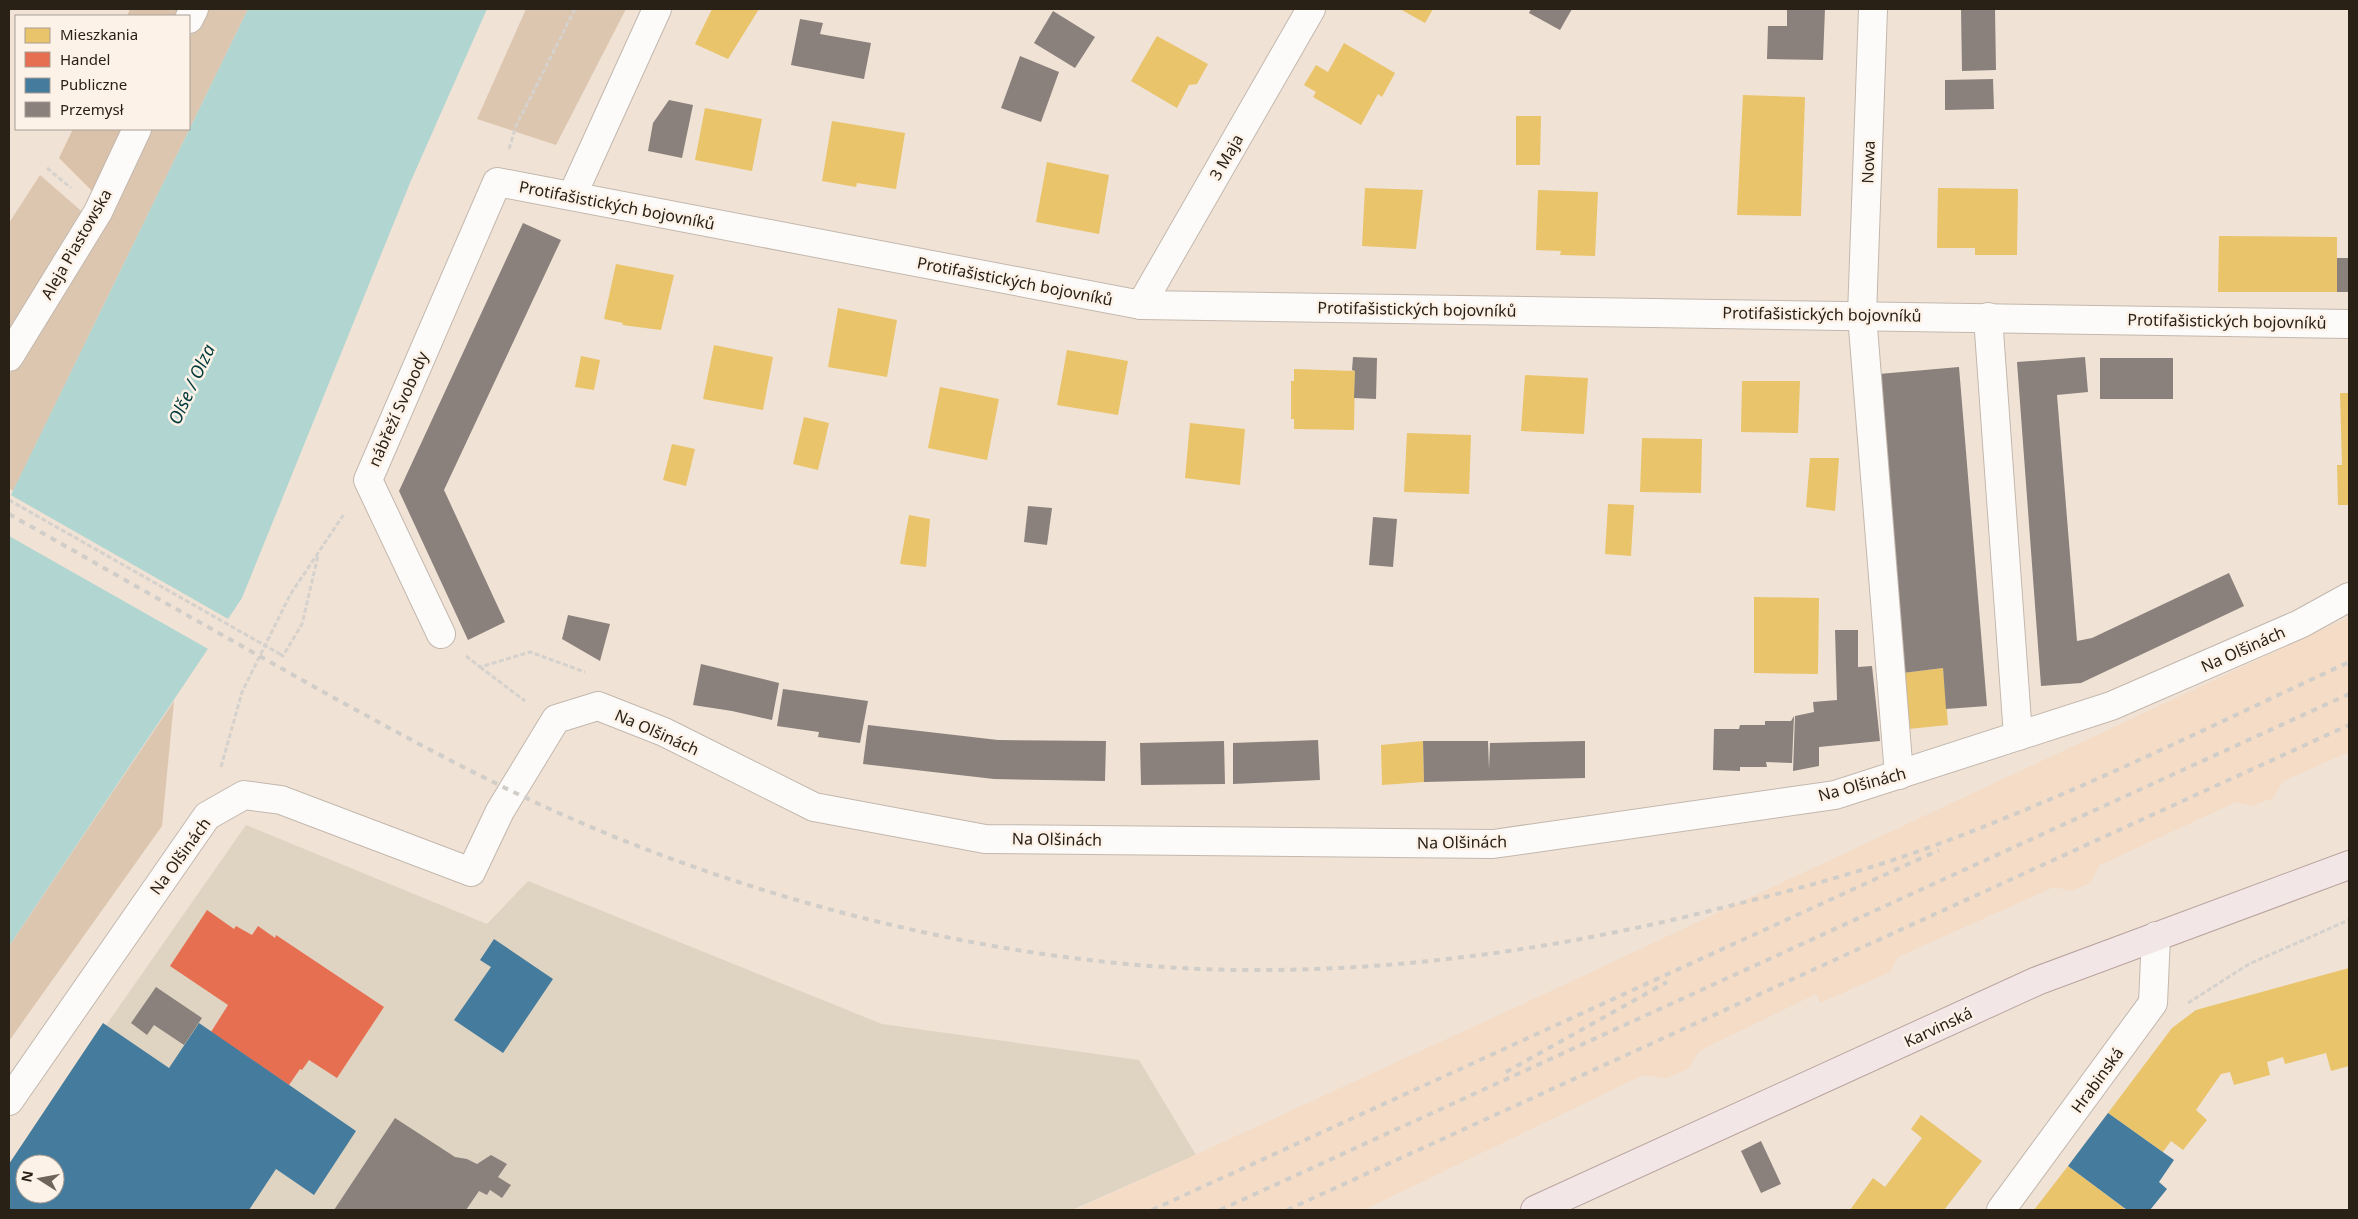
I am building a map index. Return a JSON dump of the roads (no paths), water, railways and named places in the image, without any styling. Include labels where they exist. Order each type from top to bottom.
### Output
[{"type":"main road","name":"Karvinská","points":[[1535,1210],[2037,981],[2349,864]]},
{"type":"street","points":[[572,196],[657,9]]},
{"type":"street","name":"3 Maja","points":[[1141,305],[1311,9]]},
{"type":"street","name":"Nowa","points":[[1873,9],[1862,315],[1899,774]]},
{"type":"street","name":"Aleja Piastowska","points":[[9,357],[98,212],[137,130]]},
{"type":"street","name":"Protifašistických bojovníků","points":[[497,182],[1141,305],[2349,324]]},
{"type":"street","name":"nábřeží Svobody","points":[[441,634],[368,480],[497,182]]},
{"type":"street","points":[[1988,317],[2018,736]]},
{"type":"street","name":"Na Olšinách","points":[[9,1101],[208,816],[244,795],[281,800],[471,872],[500,810],[556,719],[598,706],[664,732],[814,807],[985,838],[1493,844],[1834,795],[2112,706],[2300,624],[2349,597]]},
{"type":"street","name":"Hrabinská","points":[[2000,1210],[2153,1003],[2156,936]]},
{"type":"water","name":"Olše / Olza","points":[[248,9],[487,9],[410,183],[242,598],[9,946],[9,499]]},
{"type":"railway","points":[[9,514],[336,699],[423,746],[540,805],[648,850],[729,879],[812,904],[897,926],[983,944],[1069,958],[1154,966],[1238,970],[1301,970],[1426,961],[1549,945],[1672,920],[1754,900],[1881,864],[2016,814],[2128,765],[2349,662]]},
{"type":"railway","points":[[1220,1210],[2349,694]]},
{"type":"railway","points":[[1287,1210],[2349,725]]},
{"type":"railway","points":[[1152,1210],[1939,850]]},
{"type":"railway","points":[[1506,1072],[1667,982]]}]
